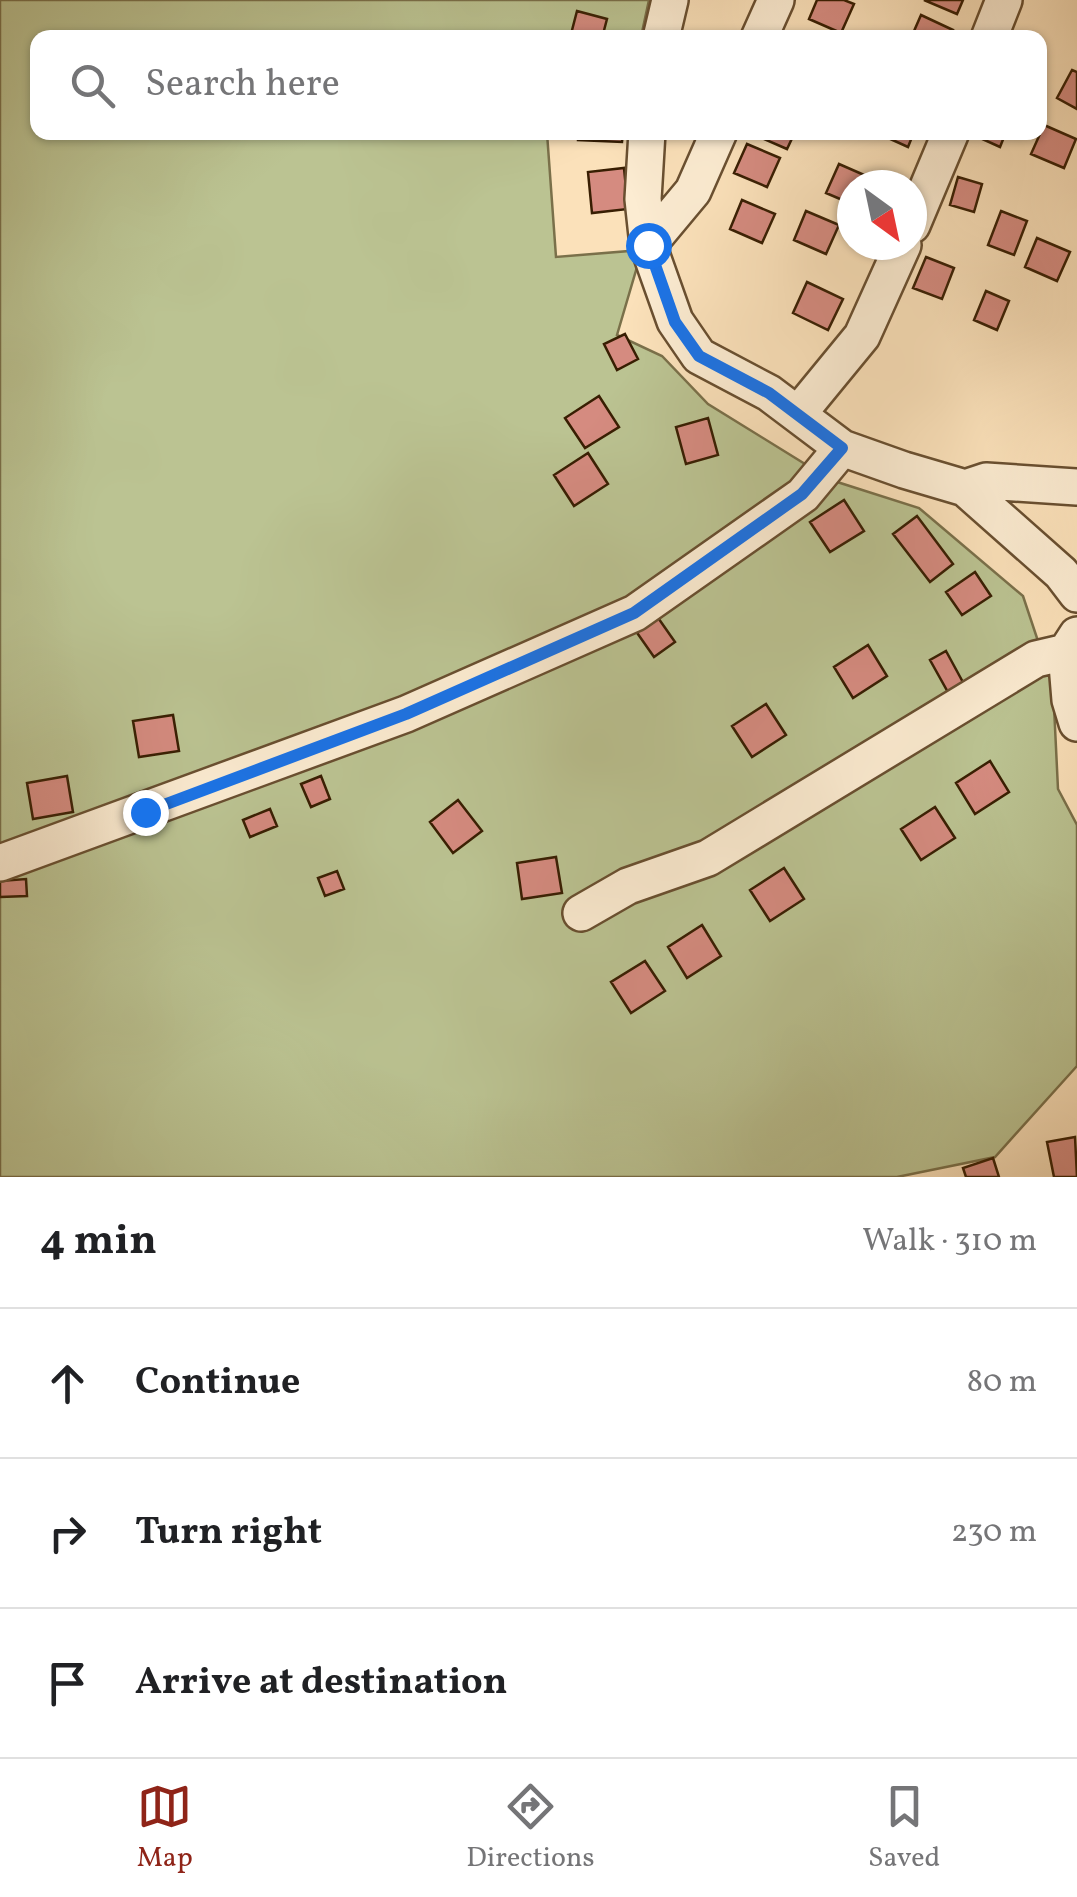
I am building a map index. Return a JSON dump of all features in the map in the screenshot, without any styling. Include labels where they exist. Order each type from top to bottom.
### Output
[{"type":"street","points":[[662,30],[670,0]]},
{"type":"street","points":[[763,30],[776,0]]},
{"type":"street","points":[[992,30],[1004,0]]},
{"type":"street","points":[[647,140],[643,199],[648,245],[675,322],[699,356],[769,393],[842,448],[965,488],[1061,573],[1077,594]]},
{"type":"street","points":[[648,245],[693,191],[715,140]]},
{"type":"street","points":[[927,189],[948,140]]},
{"type":"street","points":[[798,414],[862,336],[896,260]]},
{"type":"street","points":[[0,863],[406,714],[634,613],[802,494],[842,448]]},
{"type":"street","points":[[965,488],[986,482],[1077,487]]},
{"type":"street","points":[[582,913],[628,886],[708,858],[1036,660],[1072,643],[1070,700],[1077,722]]},
{"type":"green space","points":[[0,0],[649,0],[643,30],[30,30],[30,140],[548,140],[556,257],[642,250],[617,335],[662,356],[708,404],[831,480],[919,508],[1023,596],[1053,686],[1058,789],[1077,825],[1077,1066],[995,1157],[897,1177],[0,1177]]},
{"type":"building","points":[[817,0],[854,4],[842,30],[809,19]]},
{"type":"building","points":[[924,0],[963,0],[957,14]]},
{"type":"building","points":[[577,11],[607,19],[604,30],[572,30]]},
{"type":"building","points":[[921,15],[953,30],[914,30]]},
{"type":"building","points":[[1072,70],[1077,72],[1077,109],[1057,98]]},
{"type":"building","points":[[1047,126],[1076,139],[1064,168],[1031,154],[1037,140],[1047,140]]},
{"type":"building","points":[[766,140],[791,140],[787,149]]},
{"type":"building","points":[[893,140],[911,140],[908,147]]},
{"type":"building","points":[[985,140],[1003,140],[1000,147]]},
{"type":"building","points":[[747,144],[780,158],[767,187],[734,173]]},
{"type":"building","points":[[839,164],[853,170],[837,170],[837,198],[826,193]]},
{"type":"building","points":[[624,168],[628,209],[592,213],[588,172]]},
{"type":"building","points":[[958,177],[982,184],[974,212],[950,205]]},
{"type":"building","points":[[742,200],[775,214],[762,243],[730,229]]},
{"type":"building","points":[[806,211],[837,224],[826,254],[794,240]]},
{"type":"building","points":[[1001,211],[1027,221],[1014,255],[988,245]]},
{"type":"building","points":[[1037,238],[1070,252],[1057,281],[1025,267]]},
{"type":"building","points":[[927,257],[954,268],[942,299],[913,288]]},
{"type":"building","points":[[807,282],[843,299],[828,330],[793,313]]},
{"type":"building","points":[[986,291],[1009,301],[997,330],[974,320]]},
{"type":"building","points":[[625,334],[638,359],[617,370],[604,344]]},
{"type":"building","points":[[599,396],[619,427],[585,448],[565,418]]},
{"type":"building","points":[[708,418],[718,455],[686,464],[676,427]]},
{"type":"building","points":[[588,453],[608,484],[574,506],[554,475]]},
{"type":"building","points":[[844,500],[864,531],[830,552],[810,522]]},
{"type":"building","points":[[917,516],[953,564],[930,582],[893,534]]},
{"type":"building","points":[[975,572],[991,596],[962,615],[946,592]]},
{"type":"building","points":[[654,612],[675,642],[654,657],[633,627]]},
{"type":"building","points":[[868,645],[887,676],[853,698],[834,667]]},
{"type":"building","points":[[946,651],[965,686],[949,694],[930,660]]},
{"type":"building","points":[[766,704],[786,735],[752,757],[732,726]]},
{"type":"building","points":[[173,715],[179,751],[139,757],[133,721]]},
{"type":"building","points":[[990,761],[1009,792],[975,814],[956,783]]},
{"type":"building","points":[[67,776],[73,812],[33,819],[27,783]]},
{"type":"building","points":[[321,776],[330,799],[311,807],[301,784]]},
{"type":"building","points":[[458,800],[482,831],[453,853],[430,822]]},
{"type":"building","points":[[935,807],[955,838],[921,860],[901,829]]},
{"type":"building","points":[[270,809],[277,826],[250,837],[243,820]]},
{"type":"building","points":[[556,857],[562,893],[522,899],[517,863]]},
{"type":"building","points":[[784,868],[804,899],[770,921],[750,890]]},
{"type":"building","points":[[337,871],[344,889],[325,896],[318,878]]},
{"type":"building","points":[[26,879],[27,896],[0,897],[0,881]]},
{"type":"building","points":[[702,925],[721,956],[687,978],[668,947]]},
{"type":"building","points":[[645,961],[665,991],[631,1013],[611,982]]},
{"type":"building","points":[[1075,1137],[1077,1177],[1054,1177],[1047,1142]]},
{"type":"building","points":[[993,1158],[999,1177],[966,1177],[963,1168]]},
{"type":"route","points":[[145,812],[406,714],[634,613],[802,494],[842,448],[769,393],[699,356],[675,322],[648,245]]}]
